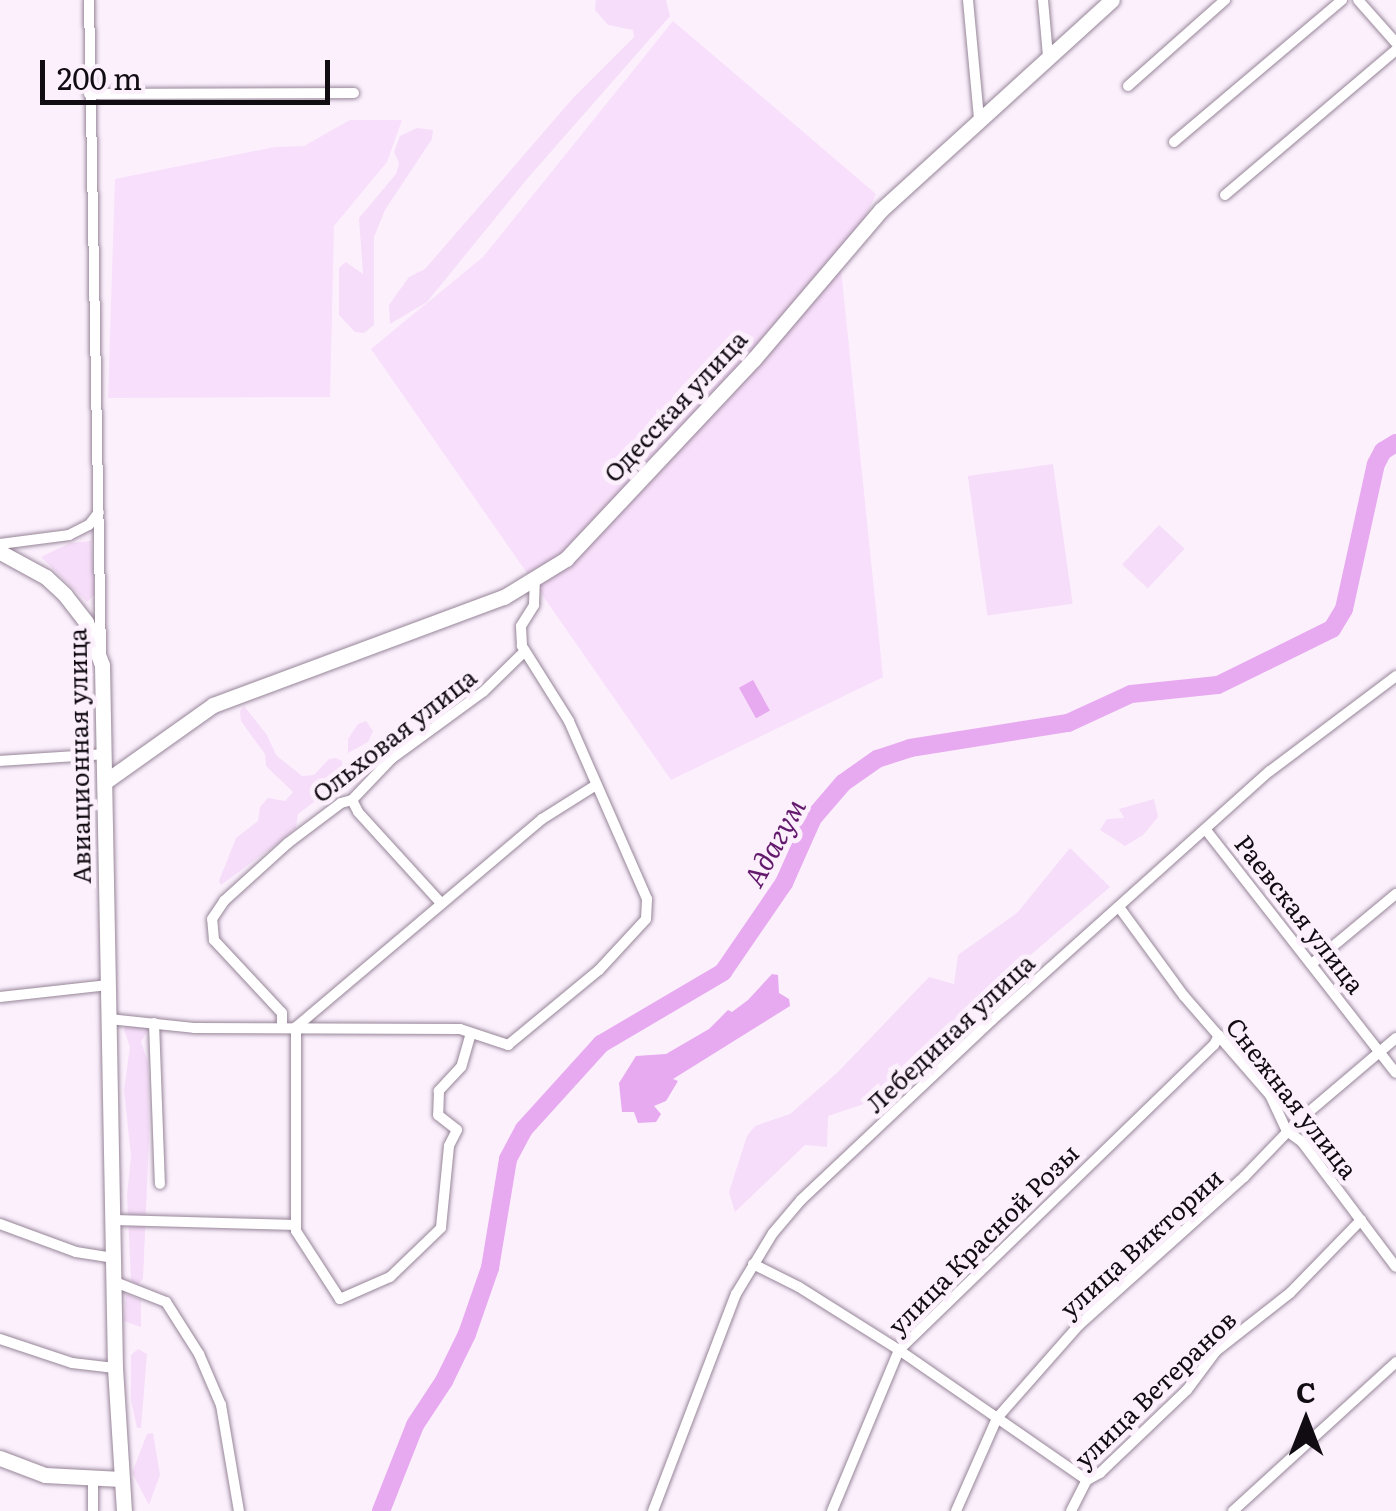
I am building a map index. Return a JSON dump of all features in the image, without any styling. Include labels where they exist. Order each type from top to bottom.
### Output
[{"type":"main road","name":"Одесская улица","points":[[106,781],[213,705],[243,690],[535,582],[566,558],[670,450],[881,210],[1112,0]]},
{"type":"main road","points":[[0,552],[46,577],[65,595],[86,622],[102,665]]},
{"type":"main road","name":"Авиационная улица","points":[[102,665],[115,1368],[124,1511]]},
{"type":"main road","points":[[0,1458],[46,1475],[121,1479]]},
{"type":"street","name":"Авиационная улица","points":[[89,0],[102,665]]},
{"type":"street","points":[[968,0],[979,118]]},
{"type":"street","points":[[1043,0],[1048,56]]},
{"type":"street","points":[[1128,86],[1225,0]]},
{"type":"street","points":[[1174,142],[1342,0]]},
{"type":"street","points":[[1224,194],[1396,46],[1358,0]]},
{"type":"street","points":[[89,94],[354,93]]},
{"type":"street","points":[[0,544],[68,534],[89,526],[100,512]]},
{"type":"street","points":[[109,1018],[194,1028],[408,1027],[471,1033],[515,1044],[599,970],[646,919],[647,899],[569,721],[524,652],[521,626],[534,606],[535,582]]},
{"type":"street","name":"Ольховая улица","points":[[282,1027],[282,1012],[214,940],[212,919],[250,874],[341,803],[352,800],[391,759],[482,692],[524,652]]},
{"type":"street","name":"Лебединая улица","points":[[653,1511],[720,1328],[753,1264],[782,1222],[826,1174],[1270,771],[1396,676]]},
{"type":"street","points":[[0,761],[106,754]]},
{"type":"street","points":[[471,1033],[461,1067],[438,1090],[438,1115],[457,1130],[448,1146],[442,1228],[390,1277],[340,1299],[296,1225],[296,1026],[542,820],[596,785]]},
{"type":"street","points":[[352,800],[358,812],[440,902]]},
{"type":"street","name":"Раевская улица","points":[[1206,830],[1314,962],[1396,1073]]},
{"type":"street","points":[[1314,962],[1396,894]]},
{"type":"street","name":"Снежная улица","points":[[1119,907],[1184,996],[1270,1094],[1287,1132],[1302,1142],[1396,1267]]},
{"type":"street","points":[[0,997],[108,985]]},
{"type":"street","points":[[154,1022],[160,1184]]},
{"type":"street","name":"улица Красной Розы","points":[[832,1511],[898,1350],[1214,1045],[1219,1035]]},
{"type":"street","name":"улица Виктории","points":[[956,1511],[997,1418],[1078,1324],[1396,1038]]},
{"type":"street","points":[[114,1220],[296,1225]]},
{"type":"street","name":"улица Ветеранов","points":[[1072,1511],[1087,1480],[1187,1390],[1216,1351],[1290,1293],[1361,1220]]},
{"type":"street","points":[[0,1224],[76,1252],[114,1258]]},
{"type":"street","points":[[753,1264],[800,1287],[898,1350],[1087,1480]]},
{"type":"street","points":[[115,1282],[166,1302],[199,1354],[220,1404],[239,1511]]},
{"type":"street","points":[[0,1339],[72,1363],[115,1368]]},
{"type":"street","points":[[1233,1511],[1396,1362]]},
{"type":"street","points":[[93,1511],[94,1479]]},
{"type":"shaded area","points":[[596,0],[666,0],[670,16],[527,179],[427,302],[390,324],[389,305],[409,277],[425,269],[574,97],[634,37],[633,30],[608,25],[595,10]]},
{"type":"shaded area","points":[[673,21],[876,194],[841,269],[883,677],[671,780],[371,349],[483,257]]},
{"type":"shaded area","points":[[350,120],[402,120],[387,162],[334,226],[330,397],[108,398],[115,179],[275,147],[304,146]]},
{"type":"shaded area","points":[[417,128],[433,130],[432,139],[385,210],[374,237],[374,325],[364,333],[355,332],[339,315],[339,268],[346,262],[363,274],[359,218],[396,174],[399,163],[394,152],[400,136]]},
{"type":"shaded area","points":[[1053,464],[1073,604],[987,616],[968,476]]},
{"type":"shaded area","points":[[1159,525],[1185,549],[1148,588],[1122,564]]},
{"type":"shaded area","points":[[91,541],[95,594],[87,602],[41,557],[70,543]]},
{"type":"shaded area","points":[[753,680],[770,711],[756,718],[739,688]]},
{"type":"shaded area","points":[[244,706],[267,735],[276,755],[302,776],[314,775],[329,759],[336,758],[342,761],[342,775],[334,787],[298,814],[296,828],[221,885],[219,881],[236,838],[258,821],[260,807],[268,798],[285,801],[293,792],[266,766],[265,754],[241,721]]},
{"type":"shaded area","points":[[366,721],[373,731],[368,742],[348,753],[348,739],[358,724]]},
{"type":"shaded area","points":[[1154,799],[1158,817],[1143,835],[1125,846],[1100,830],[1107,819],[1124,818],[1119,809]]},
{"type":"shaded area","points":[[1070,848],[1110,887],[916,1053],[873,1101],[828,1116],[827,1147],[805,1145],[735,1212],[729,1192],[747,1136],[755,1126],[790,1114],[838,1072],[929,977],[954,984],[958,955],[1017,913]]},
{"type":"shaded area","points":[[772,974],[778,975],[779,993],[789,999],[790,1006],[673,1079],[678,1081],[666,1101],[654,1106],[661,1114],[656,1122],[638,1123],[634,1112],[622,1112],[619,1083],[636,1056],[666,1054],[709,1029],[728,1010],[732,1012],[748,1000]]},
{"type":"shaded area","points":[[127,1023],[149,1028],[141,1042],[148,1062],[149,1139],[143,1279],[137,1285],[131,1280],[127,1195],[131,1156],[124,1090],[130,1047],[124,1030]]},
{"type":"shaded area","points":[[126,1294],[141,1300],[141,1327],[124,1321]]},
{"type":"shaded area","points":[[138,1349],[147,1354],[141,1428],[137,1428],[131,1400],[131,1355]]},
{"type":"shaded area","points":[[153,1433],[160,1475],[149,1505],[132,1473],[147,1434]]},
{"type":"waterway","name":"Адагум","points":[[381,1511],[415,1425],[444,1381],[467,1334],[490,1268],[508,1159],[524,1129],[601,1044],[723,972],[784,883],[813,818],[843,783],[877,759],[910,748],[1068,723],[1131,694],[1218,685],[1332,629],[1344,609],[1376,464],[1383,451],[1396,443]]}]
